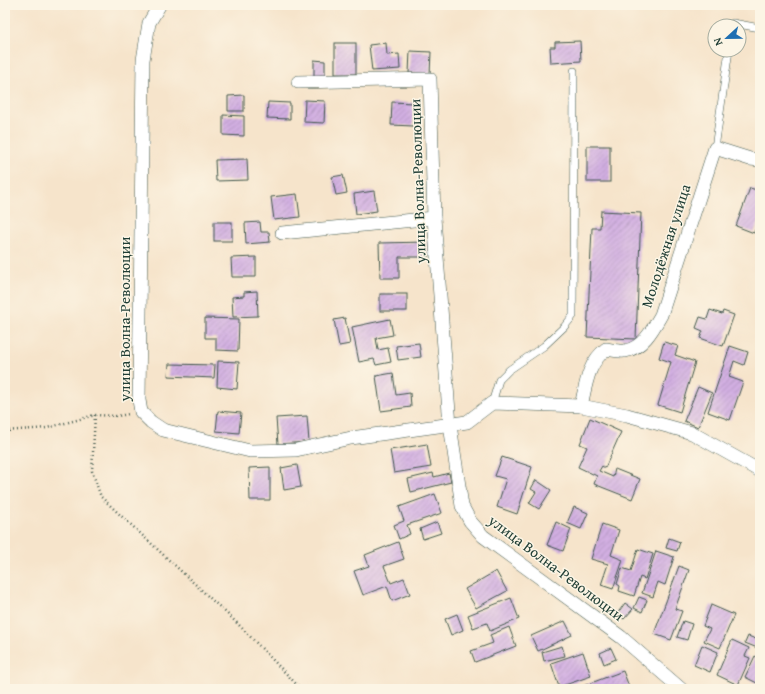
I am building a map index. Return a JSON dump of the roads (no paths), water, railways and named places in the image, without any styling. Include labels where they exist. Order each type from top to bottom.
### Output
[{"type":"street","name":"улица Волна-Революции","points":[[159,6],[149,23],[143,60],[139,400],[142,412],[151,422],[163,430],[250,451],[296,450],[351,438],[450,425]]},
{"type":"street","name":"улица Волна-Революции","points":[[298,82],[430,79],[434,218],[450,425],[461,498],[470,521],[483,536],[622,637],[681,689]]},
{"type":"street","points":[[715,148],[750,159],[760,160]]},
{"type":"street","name":"Молодёжная улица","points":[[581,406],[591,366],[597,356],[606,349],[625,351],[637,346],[650,334],[661,315],[715,148]]},
{"type":"street","points":[[282,233],[434,218]]},
{"type":"street","points":[[450,425],[467,422],[492,403],[581,406],[627,415],[692,433],[760,471]]},
{"type":"lane","points":[[747,26],[760,28]]},
{"type":"lane","points":[[715,148],[728,58]]},
{"type":"lane","points":[[492,403],[499,380],[509,370],[544,346],[573,316],[574,71]]}]
